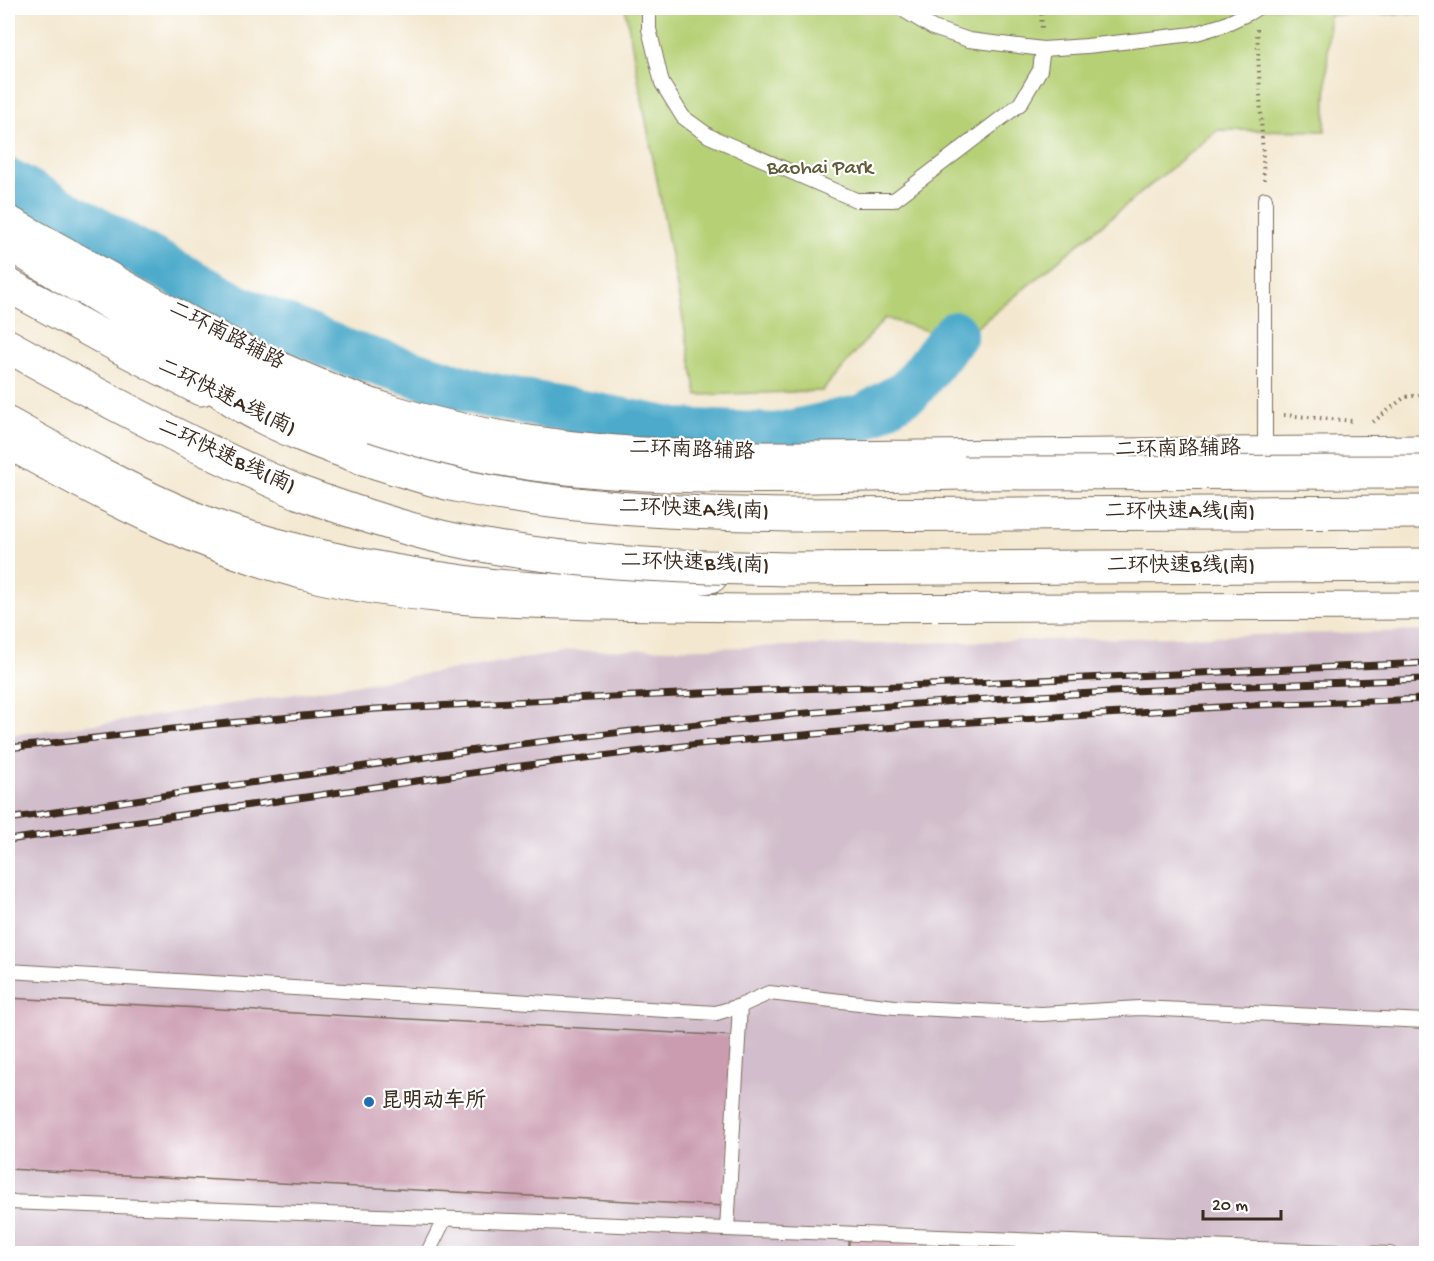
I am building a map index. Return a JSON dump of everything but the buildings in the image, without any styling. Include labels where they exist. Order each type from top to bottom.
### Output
[{"type":"highway","points":[[8,243],[88,291],[214,387],[246,408],[314,440],[363,458]]},
{"type":"highway","points":[[62,276],[184,347],[303,404],[394,435],[444,448],[544,466],[641,475],[741,477],[963,473],[1426,472]]},
{"type":"highway","name":"二环快速A线(南)","points":[[8,285],[227,402],[309,438],[409,473],[458,486],[511,496],[569,504],[706,514],[1426,512]]},
{"type":"highway","name":"二环快速B线(南)","points":[[8,346],[154,426],[298,492],[394,525],[502,549],[630,564],[788,569],[1426,566]]},
{"type":"highway","points":[[8,364],[107,415],[298,492]]},
{"type":"highway","points":[[8,424],[137,492],[199,520],[230,531],[300,551],[377,568],[465,582],[545,590],[611,588],[786,568],[886,561]]},
{"type":"highway","points":[[634,510],[707,510],[888,479],[963,473]]},
{"type":"street","name":"二环南路辅路","points":[[8,219],[214,334],[273,363],[388,407],[436,421],[540,441],[645,451],[739,455],[1426,449]]},
{"type":"street","points":[[8,445],[62,476],[135,512],[200,541],[262,564],[352,586],[446,599],[525,604],[770,608],[1426,606]]},
{"type":"lane","points":[[649,8],[648,28],[662,83],[683,117],[708,136],[856,200],[894,200],[1020,104],[1040,70],[1043,49]]},
{"type":"lane","points":[[900,8],[933,28],[969,40],[1043,49],[1194,34],[1223,25],[1257,8]]},
{"type":"lane","points":[[1265,199],[1265,521]]},
{"type":"lane","points":[[8,971],[716,1013],[740,1006],[769,993],[896,1007],[1042,1014],[1139,1008],[1426,1021]]},
{"type":"lane","points":[[726,1229],[740,1006]]},
{"type":"lane","points":[[8,1202],[1390,1254]]},
{"type":"lane","points":[[427,1254],[445,1218]]},
{"type":"path","points":[[1257,8],[1265,199]]},
{"type":"path","points":[[1264,414],[1373,422],[1405,397],[1426,394]]},
{"type":"shaded area","points":[[1426,631],[1426,1253],[8,1253],[8,735],[107,723],[574,651]]},
{"type":"green space","name":"Baohai Park","points":[[625,8],[1426,8],[1426,13],[1329,15],[1325,131],[1218,130],[960,341],[885,318],[822,391],[697,395]]},
{"type":"waterway","points":[[8,181],[237,307],[351,354],[482,394],[677,431],[776,436],[864,417],[910,390],[955,334]]},
{"type":"railway","points":[[8,748],[376,709],[790,689],[1426,663]]},
{"type":"railway","points":[[8,819],[484,749],[796,714],[1032,696],[1426,679]]},
{"type":"railway","points":[[8,840],[513,767],[699,744],[907,726],[1254,705],[1426,699]]},
{"type":"place","name":"昆明动车所","points":[[369,1102]]}]
